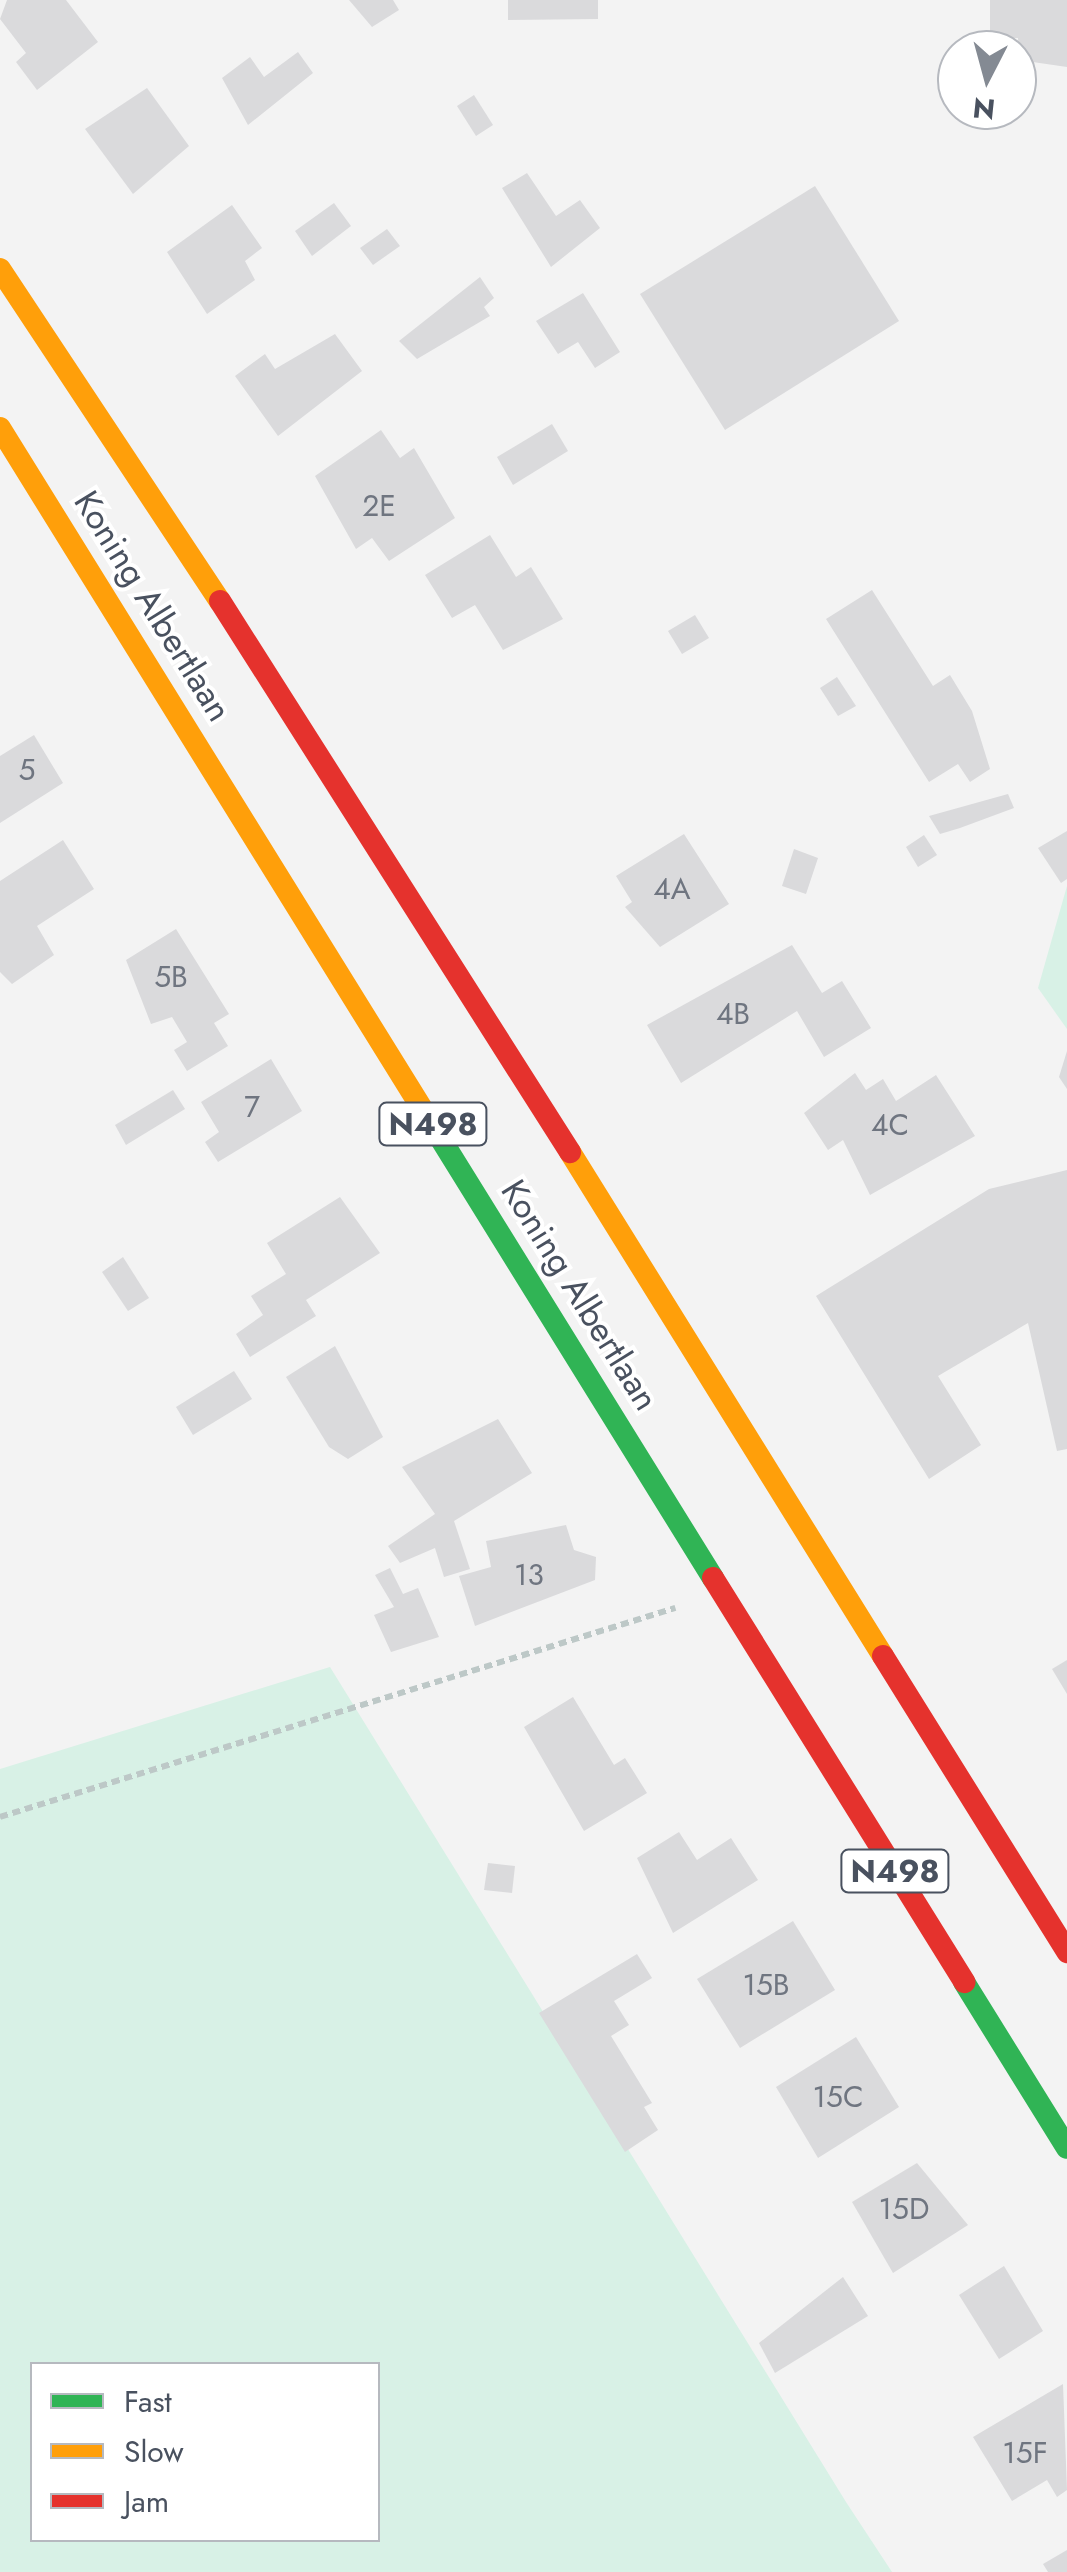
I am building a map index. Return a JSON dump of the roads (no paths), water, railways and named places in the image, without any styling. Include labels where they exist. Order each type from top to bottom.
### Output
[{"type":"main road","name":"Koning Albertlaan","points":[[0,269],[317,745],[1067,1952]]},
{"type":"main road","name":"Koning Albertlaan","points":[[0,428],[1067,2148]]}]
